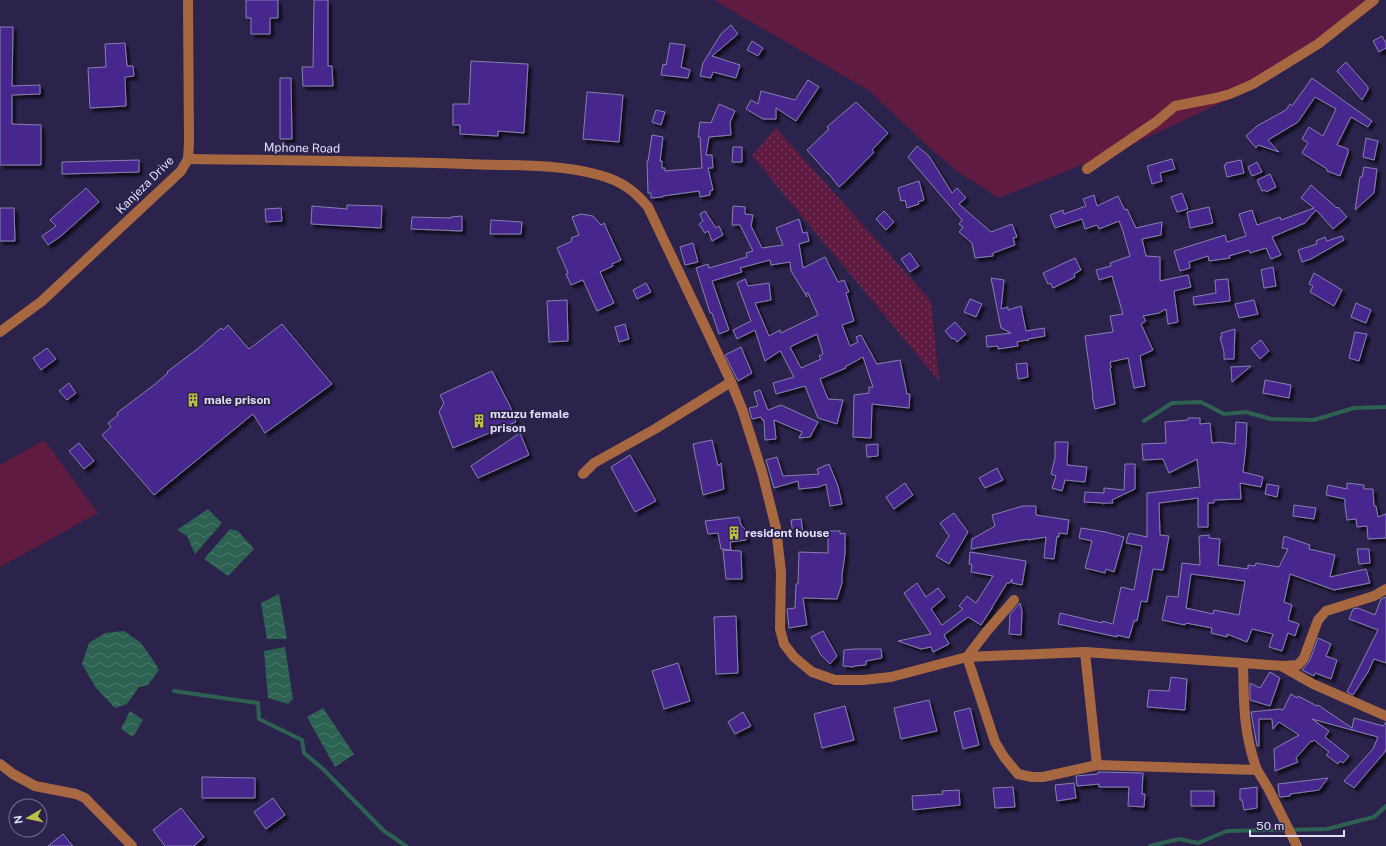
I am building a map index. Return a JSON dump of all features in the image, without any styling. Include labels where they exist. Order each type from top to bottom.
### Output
[{"type":"street","name":"Kanjeza Drive","points":[[0,332],[42,301],[181,171],[188,159],[190,128],[188,0]]},
{"type":"street","points":[[1087,169],[1156,122],[1175,106],[1216,98],[1230,94],[1253,84],[1318,44],[1374,0]]},
{"type":"street","name":"Mphone Road","points":[[188,159],[415,162],[552,168],[599,175],[627,186],[638,195],[648,208],[731,382],[751,436],[776,528],[781,572],[780,628],[784,644],[794,658],[812,672],[835,680],[863,680],[891,677],[967,657],[1085,652],[1243,662],[1282,666]]},
{"type":"street","points":[[583,474],[594,462],[655,429],[731,382]]},
{"type":"street","points":[[1282,666],[1295,666],[1303,661],[1318,620],[1326,611],[1374,596],[1386,589]]},
{"type":"street","points":[[1014,600],[967,657],[995,742],[1004,757],[1018,774],[1032,777],[1043,776],[1097,765],[1257,770]]},
{"type":"street","points":[[1085,652],[1097,765]]},
{"type":"street","points":[[1243,662],[1246,729],[1252,756],[1257,770],[1297,846]]},
{"type":"street","points":[[1282,666],[1313,684],[1386,716]]},
{"type":"street","points":[[0,764],[13,774],[35,786],[76,794],[86,798],[132,846]]},
{"type":"shaded area","points":[[714,0],[1368,0],[1256,87],[1124,148],[999,198],[958,172],[868,90]]},
{"type":"shaded area","points":[[776,128],[931,301],[939,381],[752,156]]},
{"type":"shaded area","points":[[44,440],[98,513],[0,567],[0,465]]},
{"type":"water","points":[[208,509],[222,523],[195,554],[187,536],[177,530]]},
{"type":"water","points":[[230,529],[238,531],[254,549],[228,576],[204,559]]},
{"type":"water","points":[[279,594],[287,639],[267,639],[261,603]]},
{"type":"water","points":[[124,631],[141,643],[159,670],[148,685],[139,687],[127,704],[115,708],[96,688],[82,664],[89,643],[105,633]]},
{"type":"water","points":[[285,647],[293,699],[288,704],[268,698],[264,651]]},
{"type":"water","points":[[323,708],[354,754],[335,767],[307,717]]},
{"type":"water","points":[[130,711],[143,720],[133,737],[121,729]]},
{"type":"building","points":[[246,0],[278,0],[278,18],[270,18],[270,34],[251,34],[251,18],[246,18]]},
{"type":"building","points":[[314,0],[328,0],[328,66],[332,66],[333,86],[303,86],[302,67],[313,67]]},
{"type":"building","points":[[731,25],[738,34],[712,56],[740,65],[736,78],[713,72],[711,78],[700,76],[703,63],[721,34]]},
{"type":"building","points":[[0,27],[13,27],[12,86],[40,85],[40,94],[12,95],[12,124],[41,125],[41,165],[0,165]]},
{"type":"building","points":[[1382,36],[1386,43],[1386,48],[1379,52],[1373,41]]},
{"type":"building","points":[[752,41],[763,48],[758,56],[747,50]]},
{"type":"building","points":[[125,43],[127,66],[133,66],[134,76],[125,77],[126,106],[90,108],[88,68],[106,67],[105,44]]},
{"type":"building","points":[[670,43],[685,45],[681,67],[690,70],[688,78],[661,75],[663,64],[666,65]]},
{"type":"building","points":[[471,61],[528,64],[524,133],[498,131],[498,136],[460,134],[460,125],[453,125],[453,104],[469,104]]},
{"type":"building","points":[[1346,62],[1368,87],[1368,90],[1362,100],[1337,71]]},
{"type":"building","points":[[280,78],[291,78],[292,139],[280,139]]},
{"type":"building","points":[[1312,78],[1372,121],[1368,127],[1351,117],[1337,145],[1348,149],[1340,176],[1327,171],[1327,169],[1302,153],[1308,143],[1302,139],[1309,127],[1323,136],[1336,109],[1315,97],[1298,122],[1268,140],[1279,152],[1258,145],[1256,148],[1246,136],[1257,126],[1286,110],[1290,104],[1292,106]]},
{"type":"building","points":[[808,80],[819,87],[796,121],[776,108],[776,119],[763,119],[746,109],[751,100],[758,104],[761,91],[795,100]]},
{"type":"building","points":[[587,92],[623,95],[619,142],[583,139]]},
{"type":"building","points":[[856,102],[888,133],[872,150],[874,152],[839,187],[807,150],[829,129],[827,127]]},
{"type":"building","points":[[719,104],[735,111],[730,122],[731,135],[709,137],[706,155],[712,155],[713,168],[708,168],[713,190],[710,191],[710,195],[700,197],[699,191],[651,198],[651,193],[648,193],[647,161],[652,135],[663,137],[660,161],[662,161],[662,168],[665,168],[665,171],[702,168],[700,137],[698,137],[700,122],[711,123]]},
{"type":"building","points":[[656,110],[665,112],[661,125],[652,122]]},
{"type":"building","points":[[1366,138],[1378,141],[1374,160],[1363,157]]},
{"type":"building","points":[[917,146],[929,156],[952,193],[957,188],[966,198],[959,204],[991,232],[1012,224],[1017,237],[1013,238],[1015,245],[993,253],[993,256],[975,258],[972,243],[959,232],[963,227],[959,224],[962,220],[908,157]]},
{"type":"building","points":[[733,147],[742,147],[742,162],[732,162]]},
{"type":"building","points":[[1172,159],[1175,169],[1160,173],[1162,181],[1152,184],[1147,166]]},
{"type":"building","points":[[139,160],[139,172],[62,174],[62,162]]},
{"type":"building","points":[[1241,160],[1244,173],[1227,177],[1224,165],[1226,165],[1226,163]]},
{"type":"building","points":[[1257,162],[1262,172],[1252,176],[1248,167]]},
{"type":"building","points":[[1364,167],[1377,169],[1374,193],[1355,210],[1360,177],[1362,177]]},
{"type":"building","points":[[1270,174],[1276,187],[1266,192],[1265,190],[1262,191],[1257,180]]},
{"type":"building","points":[[919,181],[924,200],[918,202],[919,204],[907,208],[905,200],[901,201],[898,188]]},
{"type":"building","points":[[1311,185],[1337,208],[1338,207],[1347,217],[1333,229],[1316,210],[1305,223],[1272,237],[1281,255],[1271,259],[1266,248],[1250,253],[1249,250],[1229,256],[1230,258],[1209,261],[1208,256],[1189,262],[1190,268],[1180,271],[1174,251],[1225,235],[1227,242],[1246,236],[1239,214],[1252,210],[1257,225],[1280,217],[1281,220],[1314,208],[1301,198]]},
{"type":"building","points":[[86,188],[99,202],[61,236],[48,245],[42,236],[56,226],[50,220]]},
{"type":"building","points":[[1182,193],[1188,209],[1177,212],[1171,197]]},
{"type":"building","points":[[1094,195],[1097,206],[1118,196],[1125,210],[1127,209],[1136,228],[1162,222],[1161,235],[1142,239],[1146,256],[1160,257],[1160,281],[1188,275],[1191,287],[1174,291],[1178,322],[1168,324],[1166,309],[1159,313],[1143,316],[1146,321],[1141,324],[1153,350],[1140,356],[1145,386],[1134,388],[1128,358],[1110,362],[1115,404],[1095,409],[1092,396],[1085,336],[1113,332],[1110,316],[1123,314],[1112,276],[1099,280],[1096,270],[1111,266],[1110,263],[1130,256],[1119,221],[1099,229],[1097,225],[1085,229],[1082,219],[1055,228],[1050,215],[1063,210],[1064,214],[1086,206],[1083,199]]},
{"type":"building","points":[[347,205],[382,206],[381,228],[311,224],[312,206],[347,209]]},
{"type":"building","points":[[733,206],[745,207],[745,214],[753,215],[751,226],[762,248],[783,245],[776,228],[799,219],[803,233],[807,232],[809,241],[799,244],[803,268],[825,257],[838,282],[844,280],[849,292],[846,293],[854,321],[842,325],[850,346],[858,342],[856,337],[861,335],[877,364],[900,360],[907,394],[910,394],[909,408],[872,404],[871,438],[853,437],[854,395],[869,393],[869,387],[873,387],[863,357],[845,367],[846,368],[820,379],[828,399],[843,400],[837,424],[818,418],[805,386],[776,394],[773,383],[794,377],[780,351],[765,361],[755,330],[737,339],[733,330],[751,321],[737,283],[745,279],[748,286],[769,283],[771,300],[755,303],[769,336],[780,330],[781,333],[818,315],[808,293],[806,293],[807,297],[791,271],[790,262],[771,265],[770,260],[740,268],[742,272],[712,281],[729,330],[719,334],[712,313],[710,313],[696,268],[708,264],[709,268],[747,257],[746,253],[753,251],[740,225],[732,225]],"holes":[[[817,334],[823,354],[819,356],[821,359],[801,368],[790,347]]]},
{"type":"building","points":[[1209,207],[1213,223],[1190,228],[1187,212]]},
{"type":"building","points":[[0,208],[14,208],[15,241],[0,241]]},
{"type":"building","points":[[281,208],[282,221],[266,222],[265,209]]},
{"type":"building","points":[[705,211],[716,228],[719,226],[723,235],[712,241],[708,231],[705,233],[699,224],[703,221],[700,214]]},
{"type":"building","points":[[884,211],[894,222],[886,230],[876,219]]},
{"type":"building","points":[[581,214],[593,216],[601,225],[604,223],[621,260],[612,264],[613,266],[600,272],[614,303],[597,311],[583,280],[571,285],[566,274],[568,273],[557,248],[572,241],[571,238],[579,235],[572,217]]},
{"type":"building","points":[[462,216],[462,231],[411,229],[412,217],[451,218]]},
{"type":"building","points":[[491,220],[522,222],[521,234],[490,234]]},
{"type":"building","points":[[1342,236],[1344,240],[1311,259],[1302,262],[1298,250],[1317,244],[1316,241],[1325,237],[1327,241]]},
{"type":"building","points":[[693,243],[698,262],[685,265],[680,247]]},
{"type":"building","points":[[910,253],[919,266],[910,272],[901,259]]},
{"type":"building","points":[[1075,258],[1081,270],[1074,274],[1075,277],[1053,288],[1050,283],[1048,284],[1043,273]]},
{"type":"building","points":[[1273,267],[1276,286],[1264,288],[1261,270]]},
{"type":"building","points":[[1314,273],[1342,290],[1334,306],[1310,292],[1313,286],[1309,284]]},
{"type":"building","points":[[991,278],[1004,280],[1001,309],[1008,307],[1008,310],[1021,306],[1026,331],[1044,328],[1045,336],[1028,339],[1028,341],[1017,342],[1018,346],[998,349],[998,346],[987,347],[986,336],[1011,333],[1001,328]]},
{"type":"building","points":[[1228,279],[1230,301],[1194,305],[1193,297],[1216,293],[1215,280]]},
{"type":"building","points":[[646,283],[651,292],[637,299],[633,290]]},
{"type":"building","points":[[970,299],[982,304],[976,317],[964,312]]},
{"type":"building","points":[[567,300],[568,341],[549,342],[547,301]]},
{"type":"building","points":[[1254,300],[1258,314],[1239,318],[1235,304]]},
{"type":"building","points":[[1356,303],[1371,310],[1366,323],[1351,317]]},
{"type":"building","points":[[955,322],[966,334],[957,342],[945,331]]},
{"type":"building","name":"male prison","points":[[282,324],[332,384],[265,433],[253,414],[154,495],[102,435],[111,427],[108,423],[118,415],[117,413],[154,385],[168,373],[167,372],[200,347],[221,328],[223,330],[228,325],[249,349]]},
{"type":"building","points":[[625,324],[629,339],[619,342],[615,327]]},
{"type":"building","points":[[1235,329],[1234,359],[1224,359],[1224,352],[1220,337],[1222,337],[1221,333]]},
{"type":"building","points":[[1355,332],[1367,334],[1359,361],[1349,358]]},
{"type":"building","points":[[1261,340],[1269,351],[1260,359],[1251,348]]},
{"type":"building","points":[[741,347],[752,373],[738,381],[725,355]]},
{"type":"building","points":[[47,348],[56,359],[41,370],[33,358]]},
{"type":"building","points":[[1027,363],[1028,377],[1018,379],[1016,364]]},
{"type":"building","points":[[1251,366],[1232,382],[1231,367]]},
{"type":"building","name":"mzuzu female prison","points":[[492,371],[510,406],[516,422],[453,448],[439,412],[444,403],[440,395]]},
{"type":"building","points":[[1265,380],[1291,385],[1289,398],[1263,393]]},
{"type":"building","points":[[69,383],[76,393],[67,400],[59,391]]},
{"type":"building","points":[[760,390],[768,410],[781,405],[818,422],[810,437],[799,438],[802,432],[774,420],[776,439],[765,440],[764,420],[762,420],[761,417],[752,419],[749,408],[758,406],[754,392]]},
{"type":"building","points":[[1188,418],[1200,418],[1200,424],[1210,423],[1212,443],[1220,442],[1235,444],[1236,422],[1247,423],[1243,472],[1263,477],[1261,487],[1240,483],[1241,499],[1214,500],[1214,503],[1208,503],[1208,527],[1198,527],[1198,498],[1159,503],[1160,535],[1169,536],[1163,570],[1153,569],[1147,602],[1141,601],[1137,621],[1134,621],[1129,638],[1117,635],[1117,637],[1058,624],[1060,613],[1102,623],[1102,621],[1113,624],[1121,587],[1134,590],[1142,546],[1126,543],[1129,533],[1147,537],[1147,493],[1200,487],[1197,459],[1169,473],[1163,459],[1143,460],[1142,444],[1166,443],[1165,422],[1188,420]]},
{"type":"building","points":[[520,433],[529,455],[478,478],[471,466]]},
{"type":"building","points":[[712,440],[718,466],[721,463],[724,489],[703,495],[693,444]]},
{"type":"building","points":[[1055,442],[1068,442],[1067,465],[1087,467],[1085,482],[1065,480],[1062,491],[1052,488],[1056,476],[1051,474],[1055,458]]},
{"type":"building","points":[[79,443],[94,461],[84,469],[69,451]]},
{"type":"building","points":[[878,444],[878,456],[867,457],[866,445]]},
{"type":"building","points":[[630,455],[656,501],[635,512],[611,467]]},
{"type":"building","points":[[777,457],[783,476],[819,474],[817,469],[829,464],[838,486],[842,504],[830,506],[826,484],[819,487],[799,489],[798,481],[774,488],[766,460]]},
{"type":"building","points":[[1125,464],[1135,464],[1135,489],[1112,500],[1113,503],[1103,504],[1084,502],[1085,492],[1104,493],[1104,488],[1124,490]]},
{"type":"building","points":[[997,468],[1003,480],[985,488],[979,478]]},
{"type":"building","points":[[905,483],[913,495],[894,509],[886,497]]},
{"type":"building","points":[[1347,483],[1364,485],[1364,489],[1373,489],[1374,506],[1376,506],[1378,517],[1386,514],[1386,538],[1368,539],[1367,526],[1357,527],[1356,519],[1347,520],[1345,499],[1326,495],[1328,485],[1347,489]]},
{"type":"building","points":[[1267,484],[1279,486],[1277,497],[1265,494]]},
{"type":"building","points":[[1294,505],[1316,508],[1314,519],[1293,516]]},
{"type":"building","points":[[1023,506],[1036,506],[1036,515],[1069,520],[1067,534],[1059,533],[1059,537],[1057,536],[1054,559],[1044,558],[1046,537],[971,549],[972,539],[995,526],[992,515]]},
{"type":"building","points":[[954,513],[968,532],[949,564],[936,556],[949,536],[940,523]]},
{"type":"building","name":"resident house","points":[[739,517],[741,525],[746,530],[746,540],[730,542],[731,550],[721,549],[718,533],[708,534],[705,521]]},
{"type":"building","points":[[801,519],[803,532],[793,534],[791,520]]},
{"type":"building","points":[[1081,528],[1106,532],[1124,537],[1114,572],[1106,569],[1105,573],[1085,568],[1092,541],[1079,538]]},
{"type":"building","points":[[828,531],[840,531],[840,534],[845,533],[845,554],[842,583],[837,599],[803,598],[807,625],[789,628],[787,609],[795,608],[796,584],[798,584],[799,552],[828,553]]},
{"type":"building","points":[[1209,535],[1209,538],[1220,539],[1218,565],[1248,569],[1248,565],[1255,566],[1256,563],[1279,567],[1288,549],[1282,548],[1284,536],[1310,545],[1309,549],[1335,555],[1330,577],[1366,569],[1370,583],[1334,590],[1290,574],[1284,602],[1292,605],[1288,620],[1299,624],[1295,636],[1288,633],[1282,651],[1269,647],[1273,634],[1252,629],[1247,642],[1227,634],[1227,637],[1211,633],[1212,628],[1186,623],[1185,625],[1162,620],[1167,596],[1178,597],[1182,563],[1200,565],[1199,536]],"holes":[[[1191,574],[1245,581],[1239,615],[1214,610],[1213,614],[1186,608]]]},
{"type":"building","points":[[1357,549],[1369,549],[1370,563],[1359,564]]},
{"type":"building","points":[[723,550],[741,551],[742,579],[726,579]]},
{"type":"building","points":[[970,552],[1026,561],[1022,585],[1012,583],[1012,579],[1010,583],[1007,583],[981,625],[968,617],[944,635],[949,644],[933,652],[931,647],[921,649],[898,641],[931,634],[904,593],[917,583],[926,597],[938,588],[945,597],[931,609],[942,625],[963,609],[959,606],[967,596],[976,603],[993,576],[971,572],[972,565],[969,564]]},
{"type":"building","points":[[1386,597],[1386,663],[1374,659],[1368,672],[1353,695],[1347,692],[1378,630],[1349,619],[1353,609],[1358,608],[1375,615],[1381,599]]},
{"type":"building","points":[[1020,603],[1022,611],[1021,635],[1009,634],[1010,614]]},
{"type":"building","points":[[736,616],[738,673],[716,674],[714,617]]},
{"type":"building","points":[[823,631],[837,656],[830,664],[821,655],[811,637]]},
{"type":"building","points":[[1318,638],[1331,644],[1326,656],[1337,660],[1331,679],[1315,673],[1314,676],[1302,670],[1310,660]]},
{"type":"building","points":[[881,649],[882,658],[866,661],[866,665],[854,667],[843,666],[844,650]]},
{"type":"building","points":[[678,663],[690,701],[664,709],[652,671]]},
{"type":"building","points":[[1270,672],[1280,678],[1270,706],[1250,700],[1250,683],[1260,688]]},
{"type":"building","points":[[1171,677],[1187,679],[1185,710],[1147,707],[1149,690],[1169,691]]},
{"type":"building","points":[[1291,694],[1297,698],[1298,696],[1317,706],[1318,705],[1352,728],[1354,718],[1383,726],[1386,722],[1386,749],[1354,788],[1344,781],[1373,749],[1378,737],[1312,719],[1329,731],[1325,737],[1349,756],[1343,763],[1340,761],[1338,764],[1326,755],[1329,752],[1314,740],[1312,742],[1311,741],[1296,758],[1298,762],[1275,771],[1274,749],[1299,735],[1279,722],[1273,729],[1272,719],[1259,719],[1259,746],[1257,746],[1251,712],[1283,710]]},
{"type":"building","points":[[929,700],[937,731],[901,739],[894,708]]},
{"type":"building","points":[[845,706],[854,740],[822,748],[814,714]]},
{"type":"building","points":[[970,708],[979,745],[963,749],[954,712]]},
{"type":"building","points":[[743,712],[751,726],[735,734],[728,722]]},
{"type":"building","points":[[1098,772],[1143,773],[1142,794],[1145,794],[1144,807],[1128,806],[1129,787],[1099,787],[1099,784],[1077,786],[1076,776],[1098,774]]},
{"type":"building","points":[[202,777],[255,778],[255,798],[202,798]]},
{"type":"building","points":[[1328,778],[1319,790],[1290,794],[1290,796],[1280,797],[1279,795],[1278,784]]},
{"type":"building","points":[[1074,783],[1076,798],[1057,801],[1055,785]]},
{"type":"building","points":[[1013,787],[1015,807],[995,808],[993,788]]},
{"type":"building","points":[[1257,787],[1257,808],[1244,810],[1242,800],[1240,800],[1240,789]]},
{"type":"building","points":[[959,790],[960,805],[913,810],[912,796],[943,794],[942,791]]},
{"type":"building","points":[[1191,791],[1214,791],[1214,806],[1191,806]]},
{"type":"building","points":[[273,798],[285,815],[266,829],[254,812]]},
{"type":"building","points":[[181,808],[204,837],[194,846],[165,846],[153,830]]},
{"type":"building","points":[[63,834],[73,846],[48,846]]},
{"type":"waterway","points":[[1144,421],[1172,403],[1201,402],[1224,414],[1246,412],[1271,419],[1314,420],[1354,408],[1386,407]]},
{"type":"waterway","points":[[174,691],[258,703],[259,719],[302,740],[304,753],[323,769],[384,831],[406,846]]},
{"type":"waterway","points":[[1150,846],[1179,839],[1198,843],[1227,831],[1327,829],[1374,817],[1386,806]]},
{"type":"place","name":"male prison","points":[[193,400]]},
{"type":"place","name":"mzuzu female prison","points":[[479,421]]},
{"type":"place","name":"resident house","points":[[734,533]]}]
